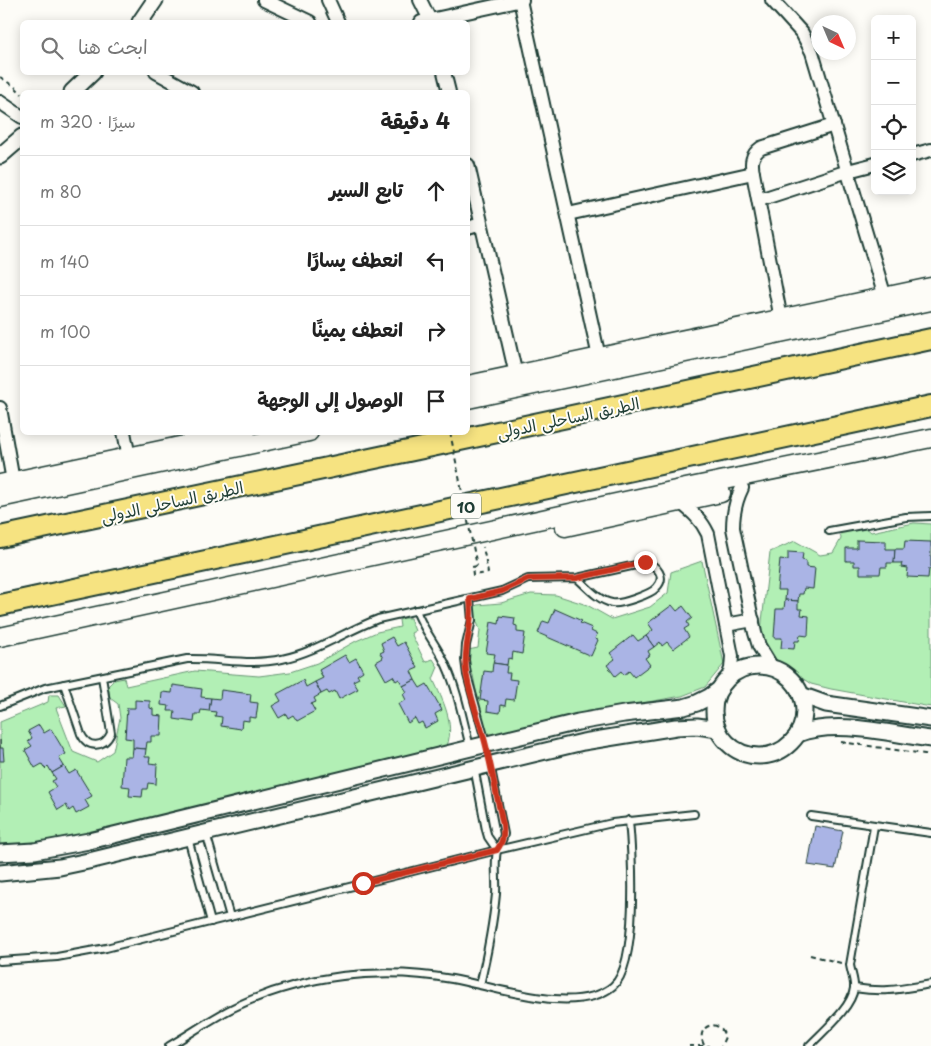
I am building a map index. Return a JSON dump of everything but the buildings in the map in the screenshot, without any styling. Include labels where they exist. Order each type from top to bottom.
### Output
[{"type":"highway","name":"الطريق الساحلى الدولى","points":[[0,537],[931,339]]},
{"type":"highway","name":"10","points":[[0,605],[931,406]]},
{"type":"main road","points":[[470,385],[931,287]]},
{"type":"main road","points":[[470,399],[931,301]]},
{"type":"main road","points":[[6,482],[232,435]]},
{"type":"main road","points":[[0,498],[295,435]]},
{"type":"main road","points":[[0,637],[657,494],[931,438]]},
{"type":"main road","points":[[0,648],[931,448]]},
{"type":"street","points":[[141,20],[155,0]]},
{"type":"street","points":[[264,0],[306,20]]},
{"type":"street","points":[[328,0],[337,20]]},
{"type":"street","points":[[420,0],[426,20]]},
{"type":"street","points":[[435,20],[520,0],[599,357]]},
{"type":"street","points":[[772,0],[795,24],[808,42],[885,297]]},
{"type":"street","points":[[74,90],[90,75]]},
{"type":"street","points":[[161,75],[188,90]]},
{"type":"street","points":[[445,75],[448,90]]},
{"type":"street","points":[[0,102],[20,116]]},
{"type":"street","points":[[781,319],[753,174],[752,158],[760,148],[834,125]]},
{"type":"street","points":[[0,156],[20,138]]},
{"type":"street","points":[[916,154],[931,150]]},
{"type":"street","points":[[758,200],[871,165]]},
{"type":"street","points":[[470,173],[516,375]]},
{"type":"street","points":[[568,214],[753,174]]},
{"type":"street","points":[[470,227],[482,224]]},
{"type":"street","points":[[0,408],[6,482]]},
{"type":"street","points":[[125,435],[129,457]]},
{"type":"street","points":[[742,488],[736,500],[733,528],[759,646],[773,669]]},
{"type":"street","points":[[0,853],[62,847],[578,722],[684,707],[709,697],[723,685],[734,674],[753,667],[773,669],[790,679],[801,695],[804,715],[798,734],[783,749],[765,756],[755,756],[737,751],[729,745],[718,729],[714,709],[723,685],[731,669],[732,656],[708,534],[703,523],[680,502]]},
{"type":"street","points":[[726,625],[752,620]]},
{"type":"street","points":[[801,695],[826,704],[931,719]]},
{"type":"street","points":[[0,873],[60,867],[556,748],[629,734],[686,726],[718,729]]},
{"type":"street","points":[[798,734],[809,730],[833,727],[931,739]]},
{"type":"street","points":[[486,745],[490,764]]},
{"type":"street","points":[[470,749],[474,768]]},
{"type":"street","points":[[202,813],[206,833]]},
{"type":"street","points":[[183,818],[188,837]]},
{"type":"lane","points":[[829,531],[906,517],[931,516]]},
{"type":"lane","points":[[0,706],[32,692],[187,659],[205,658],[254,662],[283,659],[305,653],[378,619],[502,591],[528,579],[577,578],[645,562],[658,568],[661,575],[660,582],[656,588],[619,604],[605,601],[577,578]]},
{"type":"lane","points":[[470,599],[472,620],[466,645],[465,660],[467,675],[486,745]]},
{"type":"lane","points":[[416,610],[424,629],[438,650],[451,678],[470,749]]},
{"type":"lane","points":[[64,684],[84,740],[89,744],[103,744],[111,733],[102,677]]},
{"type":"lane","points":[[480,985],[494,918],[497,850],[504,834],[490,764]]},
{"type":"lane","points":[[474,768],[486,830],[488,837],[497,850]]},
{"type":"lane","points":[[0,961],[32,960],[82,953],[497,850],[629,820],[694,814]]},
{"type":"lane","points":[[811,816],[931,834]]},
{"type":"lane","points":[[168,1046],[237,1006],[268,993],[332,977],[375,974],[423,975],[480,985],[524,996],[570,998],[592,996],[605,992],[616,984],[623,973],[631,925],[633,890],[629,820]]},
{"type":"lane","points":[[809,1046],[845,1007],[851,998],[854,988],[850,966],[874,826]]},
{"type":"lane","points":[[206,833],[230,917]]},
{"type":"lane","points":[[188,837],[211,922]]},
{"type":"lane","points":[[854,988],[877,992],[931,984]]},
{"type":"path","points":[[0,77],[20,92]]},
{"type":"path","points":[[451,435],[477,566],[472,566],[473,575],[488,573],[483,544]]},
{"type":"path","points":[[835,741],[931,755]]},
{"type":"path","points":[[810,955],[850,966]]},
{"type":"path","points":[[704,1045],[701,1039],[702,1033],[712,1025],[718,1026],[723,1031],[725,1037],[721,1046]]},
{"type":"path","points":[[689,1046],[710,1046]]},
{"type":"green space","points":[[914,523],[931,524],[931,707],[811,684],[773,659],[760,639],[770,552],[795,541],[820,555],[833,553],[841,539],[840,529],[863,525],[871,532]]},
{"type":"green space","points":[[702,561],[724,664],[705,687],[682,696],[631,705],[500,735],[488,734],[482,722],[473,675],[465,661],[468,650],[478,648],[480,630],[472,610],[477,605],[501,603],[531,594],[556,595],[587,605],[612,619],[650,607],[668,593],[671,572]]},
{"type":"green space","points":[[410,618],[415,631],[411,633],[425,662],[433,659],[438,667],[433,679],[449,720],[450,729],[447,746],[141,820],[67,840],[0,847],[0,722],[48,702],[49,695],[59,695],[66,706],[56,708],[73,752],[97,762],[113,751],[120,718],[118,704],[110,698],[108,686],[114,680],[124,678],[126,686],[195,671],[259,676],[290,672],[317,663],[356,641],[377,632],[400,627],[399,620]]},
{"type":"route","points":[[363,883],[497,850],[502,842],[504,834],[503,825],[465,660],[466,645],[472,620],[470,599],[502,591],[528,579],[560,580],[577,578],[645,562]]}]
